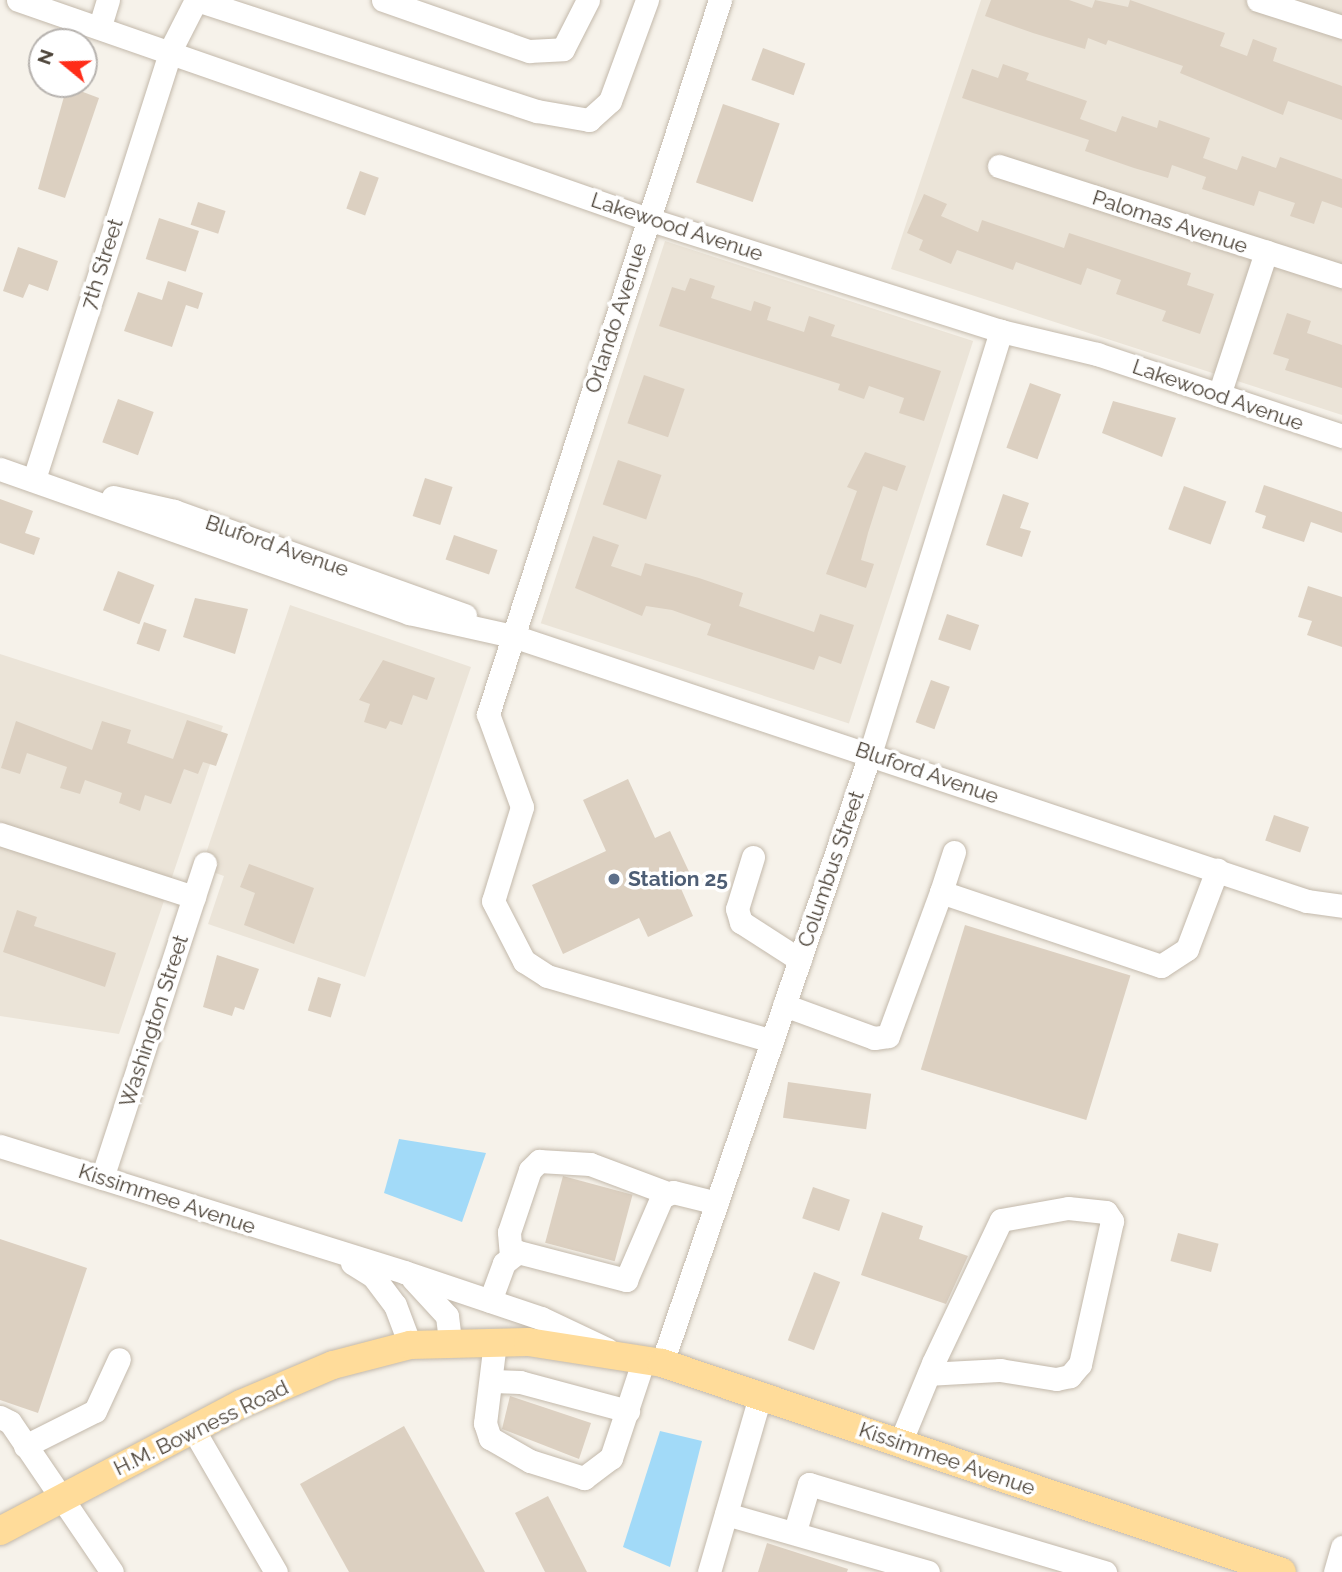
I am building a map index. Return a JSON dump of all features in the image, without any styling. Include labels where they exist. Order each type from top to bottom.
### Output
[{"type":"main road","name":"Kissimmee Avenue","points":[[410,1345],[495,1342],[610,1350],[653,1361],[1282,1572]]},
{"type":"main road","name":"H.M. Bowness Road","points":[[0,1531],[193,1429],[333,1365],[410,1345]]},
{"type":"street","name":"Lakewood Avenue","points":[[18,0],[171,49],[649,219],[1001,331],[1097,354],[1342,436]]},
{"type":"street","points":[[100,26],[108,0]]},
{"type":"street","points":[[196,0],[537,111],[589,120],[611,101],[647,0]]},
{"type":"street","name":"7th Street","points":[[34,480],[171,49],[196,0]]},
{"type":"street","points":[[383,0],[529,51],[563,49],[588,0]]},
{"type":"street","name":"Orlando Avenue","points":[[720,0],[488,714],[522,807],[493,901],[524,961],[547,976],[772,1041]]},
{"type":"street","points":[[1258,0],[1342,27]]},
{"type":"street","name":"Palomas Avenue","points":[[999,166],[1342,276]]},
{"type":"street","points":[[1219,396],[1266,252]]},
{"type":"street","name":"Columbus Street","points":[[495,1342],[493,1381],[485,1423],[490,1438],[530,1461],[584,1478],[605,1467],[628,1411],[653,1361],[717,1203],[870,754],[1001,331]]},
{"type":"street","name":"Bluford Avenue","points":[[0,468],[409,613],[513,636],[1217,870],[1342,906]]},
{"type":"street","points":[[0,834],[194,897]]},
{"type":"street","points":[[784,1005],[874,1038],[888,1036],[954,852]]},
{"type":"street","points":[[753,857],[737,909],[741,922],[800,960]]},
{"type":"street","name":"Washington Street","points":[[102,1178],[205,863]]},
{"type":"street","points":[[941,892],[1161,966],[1187,949],[1217,870]]},
{"type":"street","name":"Kissimmee Avenue","points":[[0,1146],[491,1301],[610,1350]]},
{"type":"street","points":[[491,1301],[511,1255],[509,1231],[530,1170],[540,1161],[590,1164],[667,1193],[717,1203]]},
{"type":"street","points":[[511,1255],[525,1252],[626,1280],[667,1193]]},
{"type":"street","points":[[900,1443],[929,1374],[1002,1220],[1068,1208],[1107,1212],[1112,1221],[1080,1364],[1070,1376],[1056,1379],[1000,1370],[929,1374]]},
{"type":"street","name":"Kissimmee Avenue","points":[[335,1253],[373,1276],[395,1305],[410,1345]]},
{"type":"street","points":[[404,1272],[432,1294],[447,1316],[450,1342]]},
{"type":"street","points":[[25,1446],[95,1411],[118,1359]]},
{"type":"street","points":[[493,1381],[520,1382],[628,1411]]},
{"type":"street","points":[[709,1572],[760,1396]]},
{"type":"street","points":[[0,1417],[25,1446],[112,1572]]},
{"type":"street","points":[[193,1429],[276,1572]]},
{"type":"street","points":[[795,1531],[808,1484],[1105,1572]]},
{"type":"street","points":[[726,1514],[795,1531],[928,1572]]},
{"type":"street","points":[[1335,1572],[1342,1547]]},
{"type":"shaded area","points":[[981,0],[1342,0],[1342,415],[891,269]]},
{"type":"shaded area","points":[[665,241],[973,341],[849,723],[541,623]]},
{"type":"shaded area","points":[[290,605],[471,667],[365,977],[208,924],[224,876],[201,868]]},
{"type":"shaded area","points":[[0,654],[223,726],[119,1034],[0,1016]]},
{"type":"water","points":[[399,1139],[486,1153],[462,1222],[384,1193]]},
{"type":"water","points":[[660,1431],[702,1441],[670,1567],[623,1547]]},
{"type":"building","points":[[991,0],[1069,0],[1092,8],[1095,0],[1128,7],[1130,0],[1225,33],[1220,46],[1247,56],[1253,39],[1277,48],[1273,61],[1342,86],[1342,120],[1288,101],[1283,115],[1180,73],[1183,66],[1108,40],[1106,45],[1088,38],[1085,49],[1033,33],[985,16]]},
{"type":"building","points":[[763,48],[805,63],[794,95],[751,80]]},
{"type":"building","points":[[1003,64],[1029,73],[1026,80],[1087,101],[1080,119],[1116,132],[1122,116],[1157,128],[1159,120],[1210,138],[1203,158],[1237,170],[1242,156],[1276,168],[1280,157],[1342,179],[1342,208],[1322,201],[1314,224],[1290,216],[1295,203],[1259,191],[1254,206],[1202,189],[1206,177],[1172,165],[1168,178],[1134,168],[1085,151],[1089,140],[962,98],[972,69],[998,78]]},
{"type":"building","points":[[64,98],[99,98],[65,198],[38,189]]},
{"type":"building","points":[[723,104],[780,124],[753,202],[696,182]]},
{"type":"building","points":[[360,171],[379,178],[365,215],[346,209]]},
{"type":"building","points":[[924,194],[947,204],[941,216],[978,232],[982,220],[1064,248],[1069,233],[1191,273],[1187,285],[1214,294],[1200,334],[1162,321],[1166,311],[1116,294],[1121,280],[1087,268],[1081,285],[1016,262],[1013,270],[957,250],[951,264],[919,250],[923,240],[907,233]]},
{"type":"building","points":[[198,202],[226,211],[218,234],[191,225]]},
{"type":"building","points":[[159,218],[199,231],[186,272],[146,259]]},
{"type":"building","points":[[18,247],[58,261],[48,291],[29,284],[23,298],[3,291]]},
{"type":"building","points":[[690,278],[715,286],[711,298],[751,311],[754,301],[771,307],[767,320],[804,332],[809,316],[835,325],[831,336],[941,371],[924,421],[899,413],[904,398],[869,386],[864,399],[838,390],[840,384],[659,326],[672,287],[685,291]]},
{"type":"building","points":[[168,281],[203,293],[198,309],[186,305],[172,347],[124,331],[138,292],[162,300]]},
{"type":"building","points":[[1287,313],[1311,321],[1307,333],[1342,345],[1342,388],[1285,370],[1289,359],[1273,354]]},
{"type":"building","points":[[644,375],[685,389],[668,437],[627,423]]},
{"type":"building","points":[[1030,383],[1061,394],[1037,459],[1006,448]]},
{"type":"building","points":[[118,399],[154,412],[138,455],[102,442]]},
{"type":"building","points":[[1113,401],[1176,418],[1162,457],[1102,433]]},
{"type":"building","points":[[865,452],[906,466],[897,491],[883,486],[861,560],[874,564],[866,588],[826,574],[857,491],[847,487]]},
{"type":"building","points":[[618,460],[661,475],[646,519],[603,504]]},
{"type":"building","points":[[425,478],[453,487],[440,525],[413,516]]},
{"type":"building","points":[[1264,485],[1342,512],[1342,533],[1311,522],[1304,542],[1262,528],[1266,516],[1255,512]]},
{"type":"building","points":[[1184,486],[1226,501],[1211,545],[1168,529]]},
{"type":"building","points":[[1003,494],[1029,503],[1020,528],[1031,531],[1022,557],[986,545]]},
{"type":"building","points":[[0,499],[33,511],[25,533],[40,538],[34,555],[0,543]]},
{"type":"building","points":[[454,535],[497,550],[489,575],[446,560]]},
{"type":"building","points":[[593,536],[619,545],[611,566],[641,576],[645,563],[699,578],[743,593],[739,606],[814,632],[820,614],[854,625],[841,664],[819,656],[814,670],[707,635],[711,624],[672,610],[646,606],[642,616],[575,588]]},
{"type":"building","points":[[118,571],[154,585],[139,624],[103,610]]},
{"type":"building","points":[[1308,586],[1342,597],[1342,647],[1307,635],[1312,621],[1298,617]]},
{"type":"building","points":[[195,598],[248,609],[235,654],[183,637]]},
{"type":"building","points":[[947,614],[979,625],[970,651],[938,640]]},
{"type":"building","points":[[144,622],[167,630],[159,652],[137,644]]},
{"type":"building","points":[[383,660],[435,678],[427,700],[413,695],[402,725],[390,721],[386,729],[364,722],[370,704],[359,700]]},
{"type":"building","points":[[931,680],[950,687],[934,729],[916,722]]},
{"type":"building","points":[[187,720],[228,734],[216,766],[203,762],[198,774],[184,769],[171,804],[145,795],[140,811],[119,803],[122,793],[85,780],[80,794],[60,788],[67,767],[27,753],[20,774],[1,768],[16,721],[92,750],[102,721],[131,730],[127,743],[173,759]]},
{"type":"building","points":[[628,779],[655,838],[670,831],[692,878],[679,884],[693,916],[648,937],[639,918],[563,954],[532,885],[606,851],[583,800]]},
{"type":"building","points":[[1274,815],[1309,827],[1300,853],[1265,841]]},
{"type":"building","points":[[249,864],[314,888],[294,944],[244,925],[255,893],[240,887]]},
{"type":"building","points":[[17,910],[37,917],[34,926],[116,953],[105,987],[3,952]]},
{"type":"building","points":[[965,925],[1130,976],[1086,1120],[921,1069]]},
{"type":"building","points":[[217,955],[259,969],[244,1010],[235,1007],[232,1016],[203,1007]]},
{"type":"building","points":[[318,977],[341,984],[331,1017],[308,1010]]},
{"type":"building","points":[[788,1082],[871,1094],[866,1129],[783,1118]]},
{"type":"building","points":[[563,1176],[633,1195],[615,1261],[545,1243]]},
{"type":"building","points":[[813,1187],[850,1200],[839,1231],[802,1218]]},
{"type":"building","points":[[882,1212],[923,1226],[919,1239],[968,1256],[946,1304],[861,1275]]},
{"type":"building","points":[[1178,1233],[1219,1244],[1211,1272],[1170,1261]]},
{"type":"building","points":[[0,1239],[87,1268],[38,1413],[0,1400]]},
{"type":"building","points":[[814,1272],[840,1282],[814,1350],[788,1340]]},
{"type":"building","points":[[510,1396],[591,1423],[579,1459],[502,1429]]},
{"type":"building","points":[[404,1426],[485,1572],[349,1572],[300,1484]]},
{"type":"building","points":[[548,1496],[587,1572],[545,1572],[515,1513]]},
{"type":"building","points":[[767,1543],[848,1569],[847,1572],[758,1572]]},
{"type":"place","name":"Station 25","points":[[614,879]]}]
